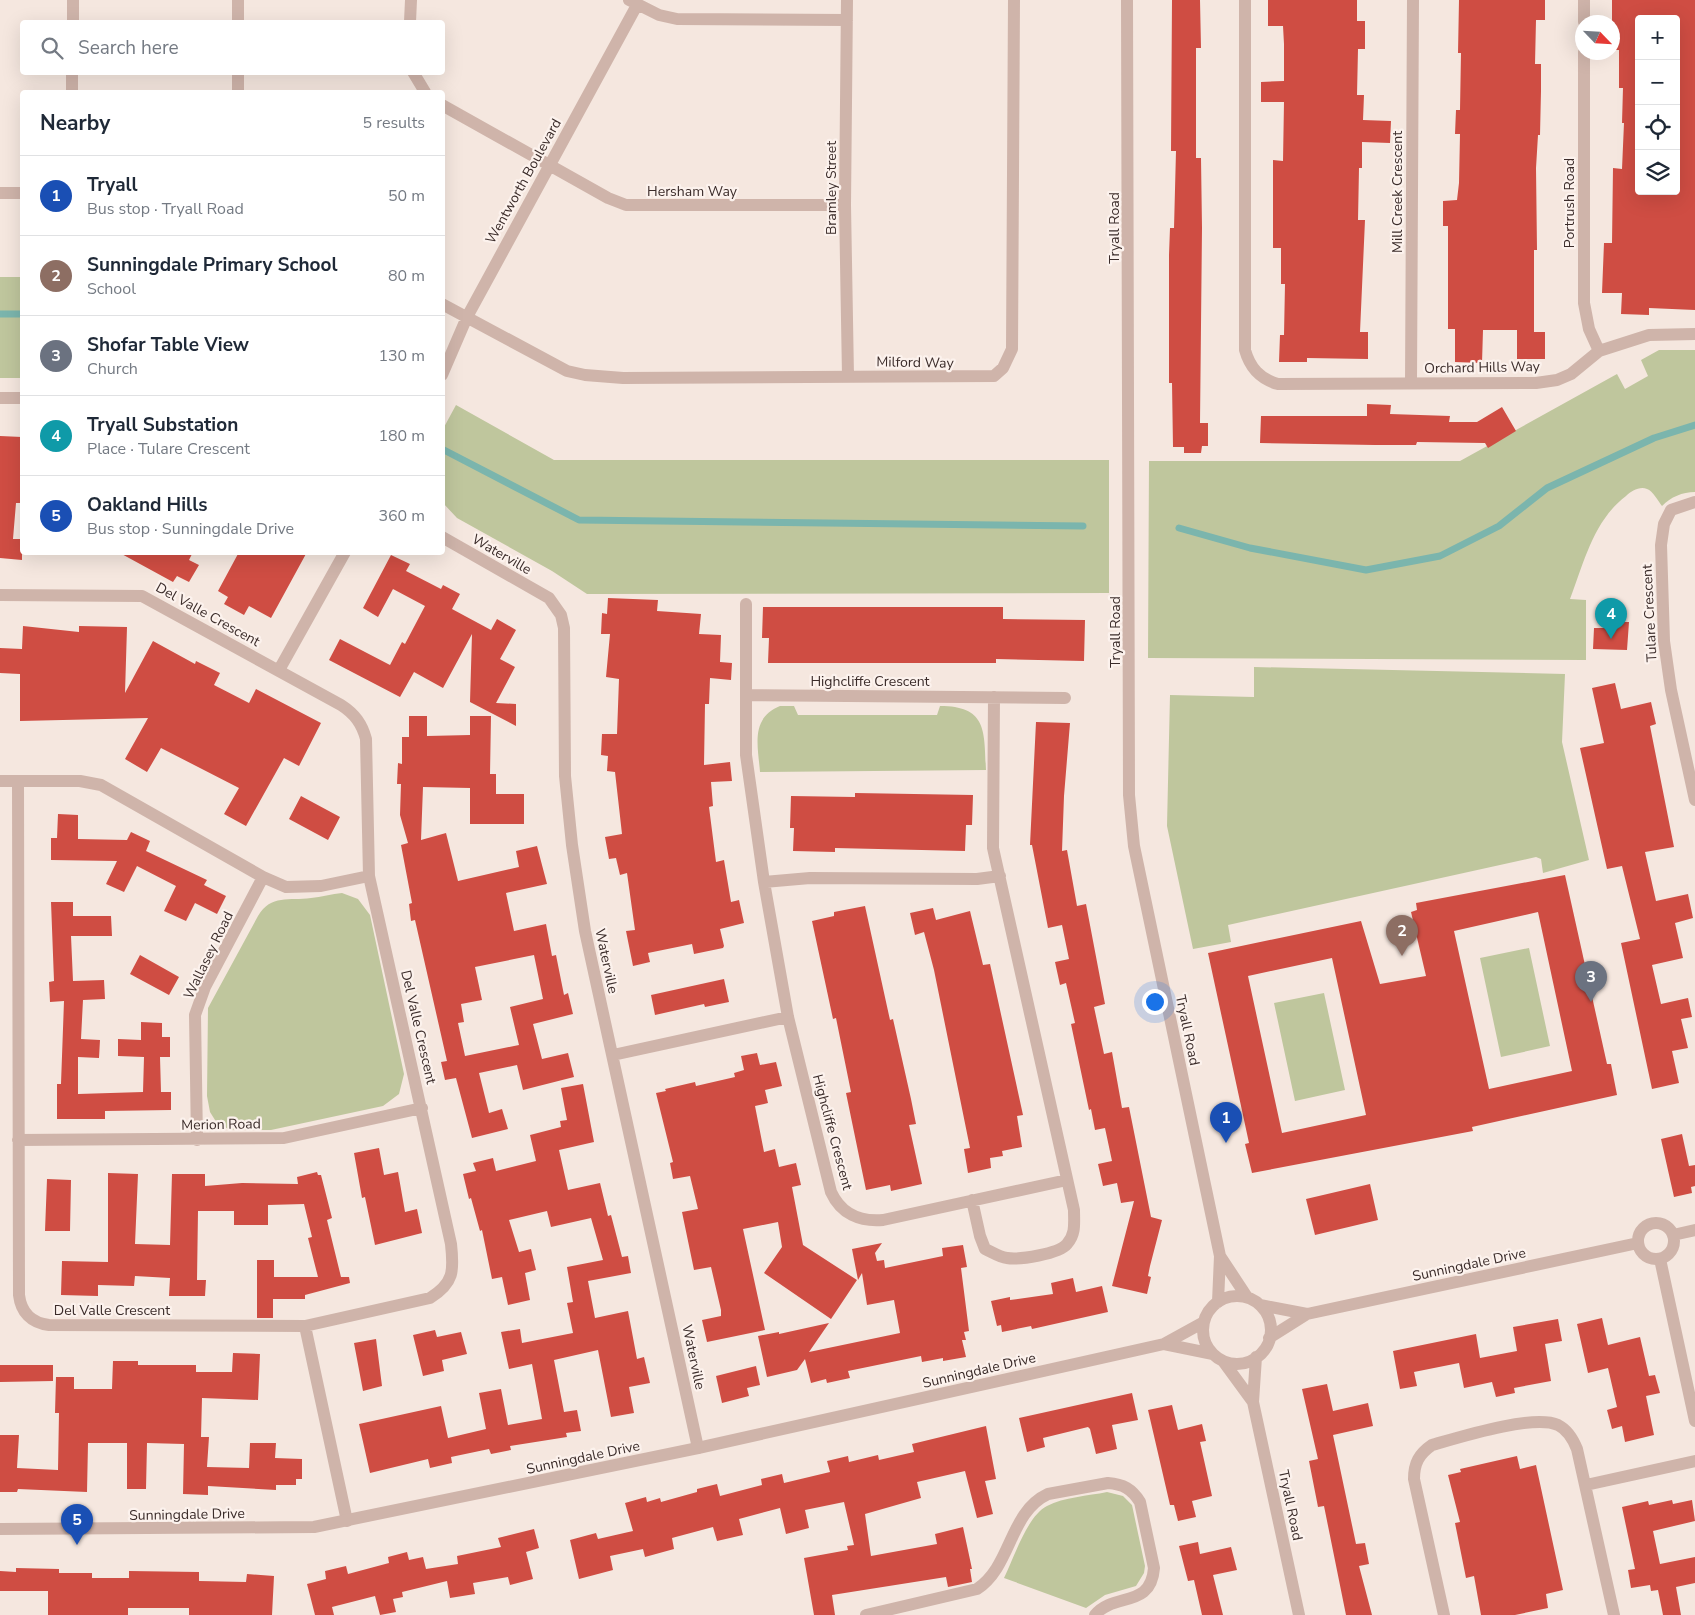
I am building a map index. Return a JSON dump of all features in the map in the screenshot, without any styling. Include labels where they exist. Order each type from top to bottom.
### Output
[{"type":"street","points":[[73,0],[73,20]]},
{"type":"street","points":[[238,0],[238,20]]},
{"type":"street","points":[[410,20],[411,0]]},
{"type":"street","name":"Bramley Street","points":[[847,0],[845,205],[848,376]]},
{"type":"street","name":"Milford Way","points":[[445,306],[567,371],[585,375],[623,378],[848,376],[982,378],[994,376],[1009,360],[1012,349],[1014,0]]},
{"type":"street","name":"Tryall Road","points":[[1128,0],[1129,795],[1134,846],[1220,1256],[1218,1302]]},
{"type":"street","name":"Orchard Hills Way","points":[[1245,0],[1245,350],[1252,367],[1260,376],[1278,384],[1536,383],[1556,380],[1571,374],[1599,351],[1649,335],[1695,334]]},
{"type":"street","name":"Mill Creek Crescent","points":[[1411,383],[1413,0]]},
{"type":"street","points":[[1584,0],[1584,15]]},
{"type":"street","points":[[633,2],[659,15],[677,19],[847,20]]},
{"type":"street","name":"Wentworth Boulevard","points":[[445,367],[466,317],[633,2]]},
{"type":"street","name":"Portrush Road","points":[[1584,60],[1584,303],[1589,329],[1599,351]]},
{"type":"street","points":[[72,75],[72,90]]},
{"type":"street","points":[[238,75],[238,90]]},
{"type":"street","points":[[414,75],[423,90]]},
{"type":"street","name":"Hersham Way","points":[[445,107],[608,198],[626,205],[845,205]]},
{"type":"street","points":[[0,193],[20,193]]},
{"type":"street","points":[[0,398],[20,398]]},
{"type":"street","name":"Tulare Crescent","points":[[1695,502],[1671,510],[1664,524],[1661,545],[1664,642],[1671,690],[1695,800]]},
{"type":"street","name":"Waterville","points":[[445,539],[549,598],[561,615],[564,628],[565,776],[572,845],[585,931],[698,1448]]},
{"type":"street","points":[[279,670],[343,555]]},
{"type":"street","name":"Del Valle Crescent","points":[[0,595],[142,596],[349,710],[361,724],[366,739],[369,876],[422,1108],[454,1265],[450,1280],[439,1292],[430,1298],[305,1326],[49,1325],[34,1321],[23,1310],[19,1295],[18,781]]},
{"type":"street","name":"Highcliffe Crescent","points":[[746,604],[746,755],[764,882],[788,1017],[832,1192],[837,1204],[853,1216],[869,1222],[1067,1180]]},
{"type":"street","name":"Highcliffe Crescent","points":[[746,695],[1065,698]]},
{"type":"street","points":[[972,1200],[985,1249],[1006,1258],[1023,1258],[1054,1251],[1066,1245],[1075,1230],[1074,1210],[994,848],[994,697]]},
{"type":"street","points":[[0,781],[80,781],[101,785],[263,877],[286,887],[321,886],[369,876]]},
{"type":"street","points":[[764,882],[810,878],[978,879],[1000,876]]},
{"type":"street","name":"Wallasey Road","points":[[197,1140],[195,1015],[205,987],[263,877]]},
{"type":"street","points":[[612,1055],[788,1017]]},
{"type":"street","name":"Merion Road","points":[[18,1140],[284,1138],[422,1108]]},
{"type":"street","points":[[1654,1223],[1669,1228],[1673,1235],[1673,1247],[1666,1257],[1660,1259],[1645,1256],[1638,1243],[1642,1230],[1654,1223]]},
{"type":"street","points":[[1673,1235],[1695,1230]]},
{"type":"street","name":"Sunningdale Drive","points":[[1269,1338],[1307,1314],[1638,1243]]},
{"type":"street","name":"Tryall Road","points":[[1220,1256],[1247,1298]]},
{"type":"street","points":[[1660,1259],[1695,1421]]},
{"type":"street","points":[[1231,1296],[1247,1298],[1260,1305],[1269,1320],[1269,1338],[1263,1351],[1256,1357],[1241,1363],[1218,1358],[1204,1340],[1204,1322],[1208,1312],[1218,1302],[1231,1296]]},
{"type":"street","name":"Sunningdale Drive","points":[[1260,1305],[1307,1314]]},
{"type":"street","name":"Sunningdale Drive","points":[[0,1529],[314,1527],[698,1448],[1164,1344],[1204,1322]]},
{"type":"street","points":[[305,1326],[346,1521]]},
{"type":"street","name":"Sunningdale Drive","points":[[1164,1344],[1218,1358]]},
{"type":"street","name":"Tryall Road","points":[[1256,1357],[1253,1402],[1299,1615]]},
{"type":"street","name":"Tryall Road","points":[[1218,1358],[1253,1402]]},
{"type":"street","points":[[1444,1615],[1414,1479],[1414,1467],[1420,1453],[1432,1445],[1452,1439],[1539,1421],[1560,1426],[1571,1435],[1578,1448],[1614,1615]]},
{"type":"street","points":[[1586,1485],[1695,1461]]},
{"type":"street","points":[[866,1615],[893,1612],[978,1589],[992,1577],[1026,1511],[1040,1498],[1048,1494],[1108,1483],[1127,1487],[1140,1502],[1154,1576],[1151,1584],[1140,1596],[1103,1607],[1095,1615]]},
{"type":"green space","points":[[0,277],[20,277],[20,378],[0,378]]},
{"type":"green space","points":[[1659,350],[1695,350],[1695,492],[1677,496],[1662,506],[1649,490],[1644,488],[1633,491],[1615,506],[1597,530],[1570,599],[1586,600],[1586,660],[1148,658],[1149,461],[1460,461],[1617,374],[1625,389],[1648,376],[1641,360]]},
{"type":"green space","points":[[456,405],[554,460],[1109,460],[1109,593],[587,594],[552,571],[457,518],[445,505],[445,425]]},
{"type":"green space","points":[[1254,667],[1565,674],[1562,742],[1589,860],[1543,873],[1541,859],[1536,857],[1228,925],[1231,942],[1193,949],[1167,826],[1170,695],[1254,697]]},
{"type":"green space","points":[[780,706],[794,706],[798,715],[937,715],[940,706],[956,707],[975,716],[980,724],[985,744],[986,770],[760,772],[758,734],[760,725],[770,711]]},
{"type":"green space","points":[[342,893],[358,899],[370,915],[404,1074],[399,1094],[383,1106],[271,1130],[228,1129],[215,1120],[210,1112],[207,1096],[208,1008],[263,909],[275,901]]},
{"type":"green space","points":[[1529,948],[1550,1046],[1501,1057],[1480,958]]},
{"type":"green space","points":[[1324,993],[1345,1090],[1295,1101],[1274,1003]]},
{"type":"green space","points":[[1107,1492],[1123,1496],[1132,1505],[1145,1566],[1144,1573],[1136,1586],[1105,1595],[1086,1608],[1004,1578],[1027,1528],[1040,1511],[1047,1506],[1061,1501]]},
{"type":"building","points":[[1172,0],[1200,0],[1201,48],[1196,48],[1196,158],[1201,158],[1200,423],[1208,423],[1208,446],[1202,446],[1201,453],[1184,453],[1184,447],[1173,447],[1172,383],[1169,383],[1169,255],[1170,228],[1174,228],[1176,151],[1171,151]]},
{"type":"building","points":[[1268,0],[1357,0],[1357,21],[1365,21],[1365,49],[1358,49],[1357,95],[1364,95],[1363,120],[1391,121],[1390,143],[1362,142],[1362,168],[1359,168],[1358,220],[1365,220],[1360,332],[1368,332],[1368,359],[1307,358],[1307,362],[1279,362],[1280,335],[1284,335],[1285,284],[1281,284],[1281,248],[1273,248],[1273,160],[1283,161],[1284,102],[1261,102],[1261,82],[1284,81],[1284,44],[1283,26],[1268,26]]},
{"type":"building","points":[[1459,0],[1545,0],[1545,20],[1536,20],[1535,64],[1541,64],[1541,91],[1540,135],[1538,135],[1536,168],[1537,250],[1534,250],[1534,332],[1545,332],[1545,359],[1517,359],[1517,330],[1483,330],[1482,363],[1455,362],[1455,329],[1448,329],[1448,226],[1443,226],[1443,201],[1457,200],[1459,183],[1460,134],[1455,134],[1456,110],[1460,110],[1461,53],[1458,53]]},
{"type":"building","points":[[1612,0],[1695,0],[1695,310],[1649,308],[1649,315],[1621,314],[1622,293],[1602,293],[1604,243],[1612,243],[1613,168],[1622,169],[1623,88],[1619,88],[1620,15],[1612,15]]},
{"type":"building","points":[[1367,404],[1391,405],[1390,414],[1450,416],[1449,422],[1477,422],[1502,407],[1516,431],[1488,448],[1485,443],[1417,442],[1416,445],[1375,445],[1260,443],[1261,416],[1367,416]]},
{"type":"building","points":[[0,436],[20,437],[20,503],[16,503],[13,539],[20,539],[20,555],[22,555],[22,560],[0,558]]},
{"type":"building","points":[[124,555],[192,555],[189,560],[199,565],[189,582],[177,576],[173,582]]},
{"type":"building","points":[[237,555],[305,555],[271,618],[249,606],[244,615],[224,604],[228,597],[218,591]]},
{"type":"building","points":[[391,555],[410,564],[406,571],[441,589],[443,585],[460,594],[452,609],[491,630],[497,619],[516,630],[500,659],[515,667],[496,703],[516,704],[516,726],[470,702],[472,634],[443,688],[414,672],[400,697],[329,660],[340,639],[390,665],[402,642],[405,644],[425,606],[393,589],[378,617],[363,608]]},
{"type":"building","points":[[608,598],[658,600],[657,611],[701,614],[699,634],[721,635],[720,662],[732,663],[731,680],[710,678],[709,704],[705,704],[704,765],[730,762],[732,781],[711,782],[713,806],[709,807],[716,862],[724,860],[731,902],[739,900],[744,923],[720,929],[723,948],[694,954],[692,944],[648,953],[650,962],[633,966],[626,931],[635,930],[627,873],[620,875],[616,858],[609,859],[605,837],[622,834],[615,772],[607,771],[608,756],[601,755],[602,734],[617,734],[619,679],[606,677],[610,634],[601,634],[602,613],[607,614]]},
{"type":"building","points":[[763,607],[1003,607],[1003,619],[1085,620],[1084,661],[996,659],[996,663],[768,663],[769,638],[762,638]]},
{"type":"building","points":[[1611,622],[1629,622],[1627,650],[1593,649],[1594,628],[1610,628]]},
{"type":"building","points":[[23,626],[79,632],[79,626],[127,627],[125,693],[153,641],[195,664],[196,661],[220,673],[214,685],[249,703],[256,689],[321,723],[299,766],[284,758],[246,826],[224,814],[239,788],[161,748],[147,772],[125,759],[148,718],[20,721],[20,674],[0,673],[0,648],[22,649]]},
{"type":"building","points":[[1615,683],[1621,709],[1651,702],[1656,724],[1650,726],[1674,847],[1645,852],[1656,901],[1688,894],[1693,918],[1675,923],[1683,958],[1652,965],[1661,1004],[1688,998],[1692,1017],[1681,1019],[1688,1048],[1672,1051],[1679,1083],[1652,1089],[1621,943],[1640,939],[1622,866],[1607,869],[1580,748],[1604,743],[1592,688]]},
{"type":"building","points":[[409,716],[427,716],[427,736],[470,735],[470,716],[491,716],[490,774],[496,774],[496,794],[524,794],[524,824],[470,824],[470,788],[423,787],[421,840],[446,833],[458,881],[519,867],[516,851],[537,846],[547,884],[506,893],[514,931],[546,924],[552,956],[556,955],[564,995],[568,993],[573,1014],[533,1024],[542,1059],[568,1053],[574,1077],[523,1090],[517,1065],[479,1073],[489,1113],[502,1109],[508,1129],[472,1138],[456,1078],[445,1080],[441,1062],[447,1061],[415,920],[411,921],[409,904],[412,903],[401,845],[408,843],[400,815],[401,784],[397,784],[398,763],[402,764],[402,737],[409,737]],"holes":[[[534,955],[543,999],[510,1007],[519,1045],[465,1056],[458,1023],[464,1022],[461,1004],[482,1000],[475,967]]]},
{"type":"building","points":[[1036,722],[1070,723],[1062,851],[1067,850],[1077,906],[1086,904],[1105,1004],[1094,1007],[1104,1054],[1112,1052],[1122,1108],[1129,1107],[1151,1217],[1162,1220],[1150,1266],[1148,1276],[1151,1277],[1147,1294],[1112,1286],[1134,1201],[1121,1203],[1117,1183],[1103,1186],[1098,1164],[1112,1161],[1105,1128],[1095,1130],[1091,1109],[1089,1110],[1071,1024],[1075,1023],[1066,983],[1060,985],[1055,962],[1069,959],[1062,925],[1048,928],[1032,845],[1030,845]]},
{"type":"building","points":[[855,793],[973,795],[972,825],[966,825],[965,851],[835,848],[835,852],[793,851],[794,828],[790,828],[791,796],[855,797]]},
{"type":"building","points":[[301,796],[340,817],[328,840],[289,819]]},
{"type":"building","points":[[58,814],[78,815],[78,839],[127,840],[131,832],[150,841],[146,851],[207,880],[204,885],[226,896],[217,914],[195,903],[186,921],[164,911],[176,886],[137,866],[124,892],[106,884],[117,861],[51,860],[51,838],[57,838]]},
{"type":"building","points":[[1565,875],[1607,1064],[1611,1064],[1617,1095],[1472,1127],[1473,1131],[1252,1173],[1245,1144],[1249,1143],[1208,953],[1361,921],[1380,984],[1426,976],[1411,912],[1417,910],[1416,903]],"holes":[[[1538,912],[1572,1071],[1489,1089],[1454,931]],[[1332,958],[1366,1115],[1282,1133],[1248,976]]]},
{"type":"building","points":[[51,902],[73,902],[73,916],[111,916],[112,936],[71,936],[73,981],[104,980],[105,999],[83,1000],[81,1039],[100,1040],[99,1058],[78,1057],[78,1094],[143,1092],[144,1057],[118,1056],[118,1039],[141,1040],[141,1022],[162,1023],[162,1037],[170,1037],[170,1057],[160,1057],[161,1092],[171,1092],[171,1110],[105,1111],[105,1119],[57,1119],[57,1084],[61,1084],[64,1001],[50,1002],[49,982],[54,981]]},
{"type":"building","points":[[865,906],[890,1020],[893,1019],[911,1099],[916,1124],[909,1125],[922,1184],[891,1191],[890,1185],[866,1190],[846,1093],[851,1092],[836,1018],[833,1019],[812,921],[834,916],[834,912]]},
{"type":"building","points":[[933,908],[936,920],[970,911],[983,965],[990,964],[1023,1115],[1017,1116],[1022,1147],[1002,1151],[1003,1156],[990,1158],[991,1168],[968,1173],[964,1149],[970,1148],[934,970],[924,932],[915,935],[910,913]]},
{"type":"building","points":[[140,955],[179,977],[169,995],[130,974]]},
{"type":"building","points":[[724,979],[729,1002],[705,1007],[704,1004],[655,1015],[651,995]]},
{"type":"building","points":[[757,1053],[760,1065],[776,1062],[782,1086],[765,1090],[768,1103],[755,1106],[764,1152],[775,1149],[779,1167],[796,1163],[801,1185],[792,1187],[803,1245],[857,1280],[831,1319],[764,1273],[782,1247],[778,1222],[743,1229],[765,1330],[707,1342],[702,1320],[721,1316],[721,1310],[711,1267],[694,1270],[682,1212],[698,1209],[690,1176],[673,1179],[670,1163],[673,1162],[656,1093],[695,1082],[696,1086],[735,1077],[734,1073],[744,1070],[741,1056]]},
{"type":"building","points":[[583,1084],[594,1142],[559,1150],[568,1190],[600,1183],[608,1216],[611,1215],[622,1257],[628,1256],[631,1273],[588,1281],[595,1318],[628,1311],[637,1359],[644,1357],[650,1383],[629,1387],[634,1413],[611,1417],[598,1350],[554,1360],[564,1412],[577,1410],[581,1431],[566,1433],[567,1437],[510,1446],[511,1450],[491,1454],[489,1449],[451,1457],[452,1463],[430,1468],[428,1459],[370,1473],[359,1424],[441,1406],[448,1438],[486,1429],[479,1393],[501,1389],[508,1425],[542,1419],[532,1364],[509,1369],[501,1332],[520,1329],[522,1343],[573,1333],[567,1303],[573,1302],[567,1267],[603,1260],[591,1218],[551,1227],[547,1211],[509,1220],[519,1252],[531,1249],[536,1270],[525,1273],[530,1300],[508,1305],[502,1277],[492,1279],[482,1230],[480,1231],[471,1198],[469,1199],[463,1174],[476,1171],[473,1163],[493,1158],[496,1171],[536,1161],[530,1135],[561,1127],[560,1121],[567,1120],[561,1088]]},
{"type":"building","points":[[1682,1134],[1689,1166],[1695,1165],[1695,1186],[1691,1187],[1692,1193],[1674,1197],[1661,1139]]},
{"type":"building","points":[[379,1148],[384,1175],[398,1172],[405,1212],[417,1209],[422,1233],[375,1245],[365,1197],[362,1198],[354,1153]]},
{"type":"building","points":[[317,1172],[318,1175],[321,1175],[332,1218],[327,1220],[341,1277],[349,1277],[350,1283],[305,1295],[305,1299],[273,1299],[273,1318],[257,1318],[257,1260],[274,1260],[274,1277],[318,1277],[308,1238],[312,1237],[304,1204],[268,1205],[268,1225],[234,1225],[234,1211],[198,1211],[197,1280],[206,1280],[205,1296],[169,1296],[170,1278],[135,1276],[134,1286],[98,1285],[98,1296],[61,1295],[62,1261],[108,1262],[108,1173],[138,1174],[135,1244],[170,1245],[172,1174],[205,1174],[205,1186],[242,1183],[298,1184],[297,1177]]},
{"type":"building","points":[[47,1179],[71,1180],[70,1231],[45,1231]]},
{"type":"building","points":[[1370,1184],[1378,1220],[1315,1235],[1306,1199]]},
{"type":"building","points":[[882,1243],[875,1253],[877,1261],[884,1260],[885,1268],[943,1256],[942,1248],[963,1245],[967,1267],[961,1268],[969,1331],[964,1332],[966,1340],[962,1340],[966,1357],[943,1361],[943,1358],[922,1362],[921,1356],[848,1371],[850,1378],[827,1383],[826,1379],[811,1383],[805,1359],[797,1370],[767,1377],[758,1336],[779,1332],[779,1334],[829,1323],[809,1352],[900,1333],[894,1300],[867,1305],[862,1273],[858,1280],[852,1249]]},
{"type":"building","points":[[1073,1278],[1076,1292],[1102,1286],[1108,1312],[1032,1329],[1031,1326],[1002,1332],[1001,1325],[997,1326],[991,1301],[1010,1297],[1010,1300],[1053,1294],[1051,1283]]},
{"type":"building","points":[[1602,1318],[1608,1345],[1640,1337],[1649,1376],[1655,1375],[1660,1393],[1646,1396],[1654,1435],[1625,1442],[1622,1426],[1612,1429],[1607,1410],[1617,1407],[1608,1368],[1588,1373],[1577,1324]]},
{"type":"building","points":[[1558,1319],[1562,1341],[1545,1344],[1551,1381],[1514,1388],[1515,1393],[1496,1397],[1492,1382],[1464,1388],[1459,1363],[1414,1372],[1417,1386],[1400,1389],[1393,1351],[1476,1334],[1480,1358],[1517,1351],[1513,1327]]},
{"type":"building","points":[[435,1330],[437,1337],[461,1332],[467,1354],[442,1360],[444,1371],[423,1376],[413,1335]]},
{"type":"building","points":[[376,1339],[382,1386],[363,1391],[354,1343]]},
{"type":"building","points":[[233,1353],[260,1354],[258,1400],[202,1398],[201,1437],[209,1437],[207,1467],[249,1468],[250,1443],[276,1443],[275,1458],[302,1459],[302,1479],[296,1479],[296,1485],[276,1485],[276,1490],[208,1486],[208,1495],[183,1494],[184,1444],[147,1443],[146,1489],[127,1489],[127,1443],[88,1443],[87,1492],[18,1489],[17,1492],[0,1492],[0,1435],[19,1435],[17,1468],[58,1470],[59,1413],[55,1413],[56,1377],[74,1377],[74,1389],[112,1389],[113,1361],[138,1361],[138,1365],[196,1365],[196,1372],[232,1372]]},
{"type":"building","points":[[0,1365],[53,1365],[53,1381],[0,1382]]},
{"type":"building","points":[[756,1366],[760,1385],[747,1388],[749,1396],[722,1403],[716,1376]]},
{"type":"building","points":[[1327,1384],[1333,1411],[1368,1403],[1373,1426],[1333,1435],[1356,1544],[1365,1543],[1369,1564],[1359,1566],[1372,1615],[1346,1615],[1324,1506],[1318,1507],[1309,1461],[1318,1459],[1302,1389]]},
{"type":"building","points":[[1132,1393],[1138,1420],[1112,1425],[1117,1449],[1096,1454],[1088,1427],[1043,1438],[1045,1447],[1027,1452],[1019,1418]]},
{"type":"building","points":[[1172,1405],[1178,1430],[1202,1424],[1206,1441],[1200,1442],[1212,1496],[1192,1501],[1196,1517],[1178,1521],[1174,1505],[1170,1505],[1148,1410]]},
{"type":"building","points":[[986,1426],[996,1479],[985,1481],[993,1514],[977,1518],[965,1471],[917,1482],[921,1498],[865,1514],[871,1556],[937,1544],[935,1534],[963,1527],[972,1569],[970,1569],[972,1582],[948,1587],[946,1577],[832,1595],[835,1615],[814,1615],[804,1558],[848,1550],[847,1546],[854,1545],[844,1502],[805,1510],[809,1528],[786,1534],[780,1508],[739,1519],[743,1535],[717,1541],[713,1527],[672,1538],[674,1549],[645,1557],[643,1549],[610,1556],[613,1570],[579,1579],[570,1540],[596,1533],[598,1539],[633,1531],[625,1503],[646,1497],[647,1502],[660,1498],[661,1502],[717,1484],[720,1496],[762,1485],[761,1479],[782,1474],[784,1483],[830,1472],[827,1461],[848,1456],[849,1462],[878,1455],[879,1460],[914,1452],[912,1444]]},
{"type":"building","points":[[1517,1456],[1520,1469],[1536,1465],[1563,1590],[1546,1594],[1548,1608],[1515,1615],[1481,1615],[1474,1576],[1466,1578],[1455,1523],[1460,1522],[1448,1475],[1461,1472],[1460,1469]]},
{"type":"building","points":[[1672,1500],[1673,1504],[1692,1500],[1695,1521],[1653,1531],[1660,1564],[1695,1557],[1695,1583],[1676,1587],[1681,1615],[1663,1615],[1658,1590],[1651,1591],[1650,1585],[1631,1588],[1628,1570],[1635,1569],[1622,1507],[1648,1501],[1649,1505]]},
{"type":"building","points":[[534,1529],[539,1548],[526,1552],[533,1579],[510,1585],[508,1577],[473,1583],[475,1594],[450,1598],[447,1581],[402,1592],[403,1597],[393,1599],[396,1612],[380,1615],[375,1596],[332,1607],[334,1615],[315,1615],[307,1584],[326,1579],[325,1571],[346,1566],[348,1574],[389,1563],[388,1557],[407,1552],[409,1560],[423,1557],[426,1569],[458,1564],[457,1556],[501,1547],[498,1538]]},
{"type":"building","points":[[1198,1542],[1200,1554],[1231,1547],[1237,1570],[1213,1575],[1223,1615],[1202,1615],[1194,1580],[1188,1581],[1179,1546]]},
{"type":"building","points":[[16,1568],[59,1569],[59,1573],[92,1573],[92,1578],[129,1578],[129,1571],[199,1572],[199,1581],[246,1582],[247,1574],[274,1576],[272,1615],[189,1615],[189,1608],[128,1608],[128,1615],[48,1615],[48,1591],[0,1591],[0,1571],[16,1572]]},
{"type":"waterway","points":[[0,314],[20,314]]},
{"type":"waterway","points":[[1179,528],[1250,548],[1366,570],[1440,556],[1499,526],[1547,488],[1654,438],[1695,425]]},
{"type":"waterway","points":[[445,451],[579,520],[1083,526]]},
{"type":"place","name":"Tryall Substation","points":[[1611,639]]},
{"type":"place","name":"Sunningdale Primary School","points":[[1402,956]]},
{"type":"place","name":"Shofar Table View","points":[[1591,1002]]},
{"type":"place","name":"Tryall","points":[[1226,1143]]},
{"type":"place","name":"Oakland Hills","points":[[77,1545]]}]
